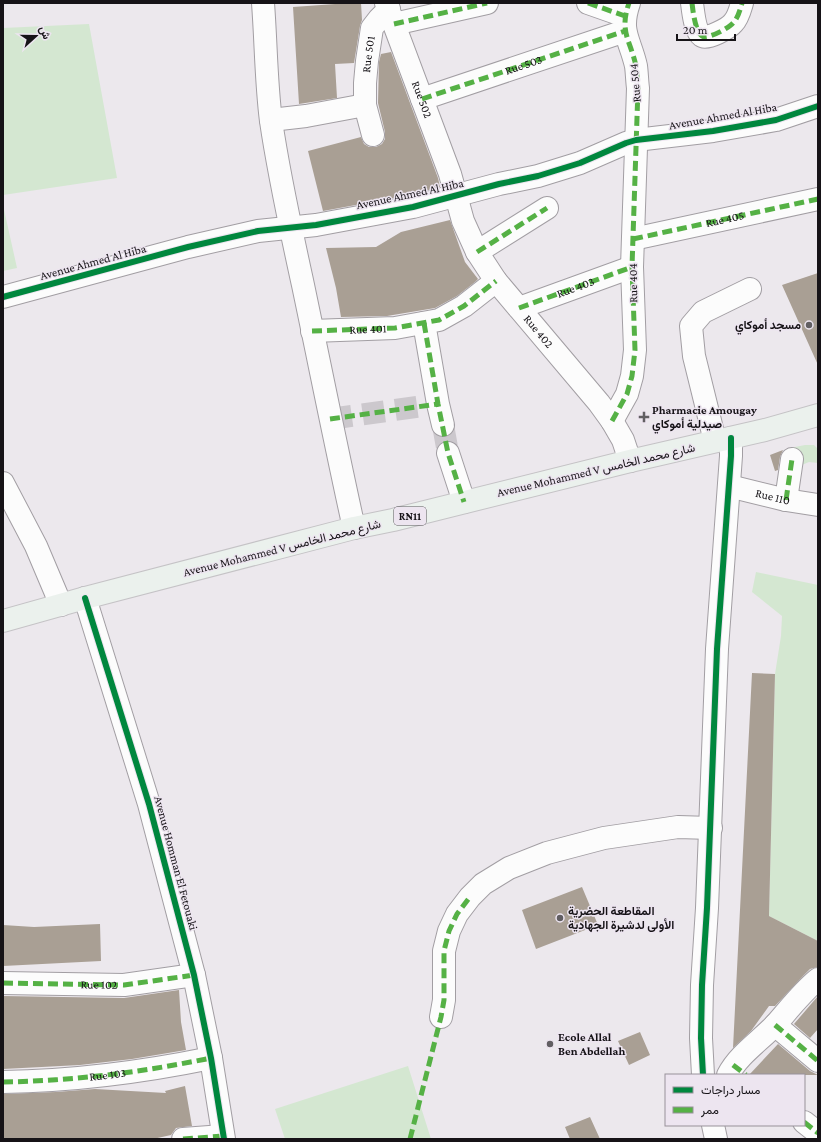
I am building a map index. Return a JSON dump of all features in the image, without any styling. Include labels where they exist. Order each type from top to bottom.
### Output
[{"type":"main road","name":"Avenue Mohammed V شارع محمد الخامس","points":[[3,621],[85,598],[354,528],[723,440],[818,415]]},
{"type":"street","points":[[263,3],[271,120],[289,227],[354,528]]},
{"type":"street","points":[[390,12],[487,3]]},
{"type":"street","points":[[588,3],[626,16]]},
{"type":"street","points":[[692,3],[695,21],[699,32],[705,37],[733,24],[737,19],[742,3]]},
{"type":"street","name":"Rue 502","points":[[390,12],[450,174],[456,196]]},
{"type":"street","name":"Rue 501","points":[[372,135],[365,105],[367,60],[372,28],[379,19],[390,12]]},
{"type":"street","name":"Rue 503","points":[[422,99],[626,16]]},
{"type":"street","name":"Rue 504","points":[[626,16],[636,66],[638,88],[636,140]]},
{"type":"street","points":[[271,120],[306,116],[365,105]]},
{"type":"street","name":"Avenue Ahmed Al Hiba","points":[[3,297],[188,247],[258,231],[316,225],[413,207],[580,163],[636,140],[713,131],[776,120],[818,106]]},
{"type":"street","name":"Rue 404","points":[[612,421],[627,394],[632,376],[635,350],[632,267],[636,140]]},
{"type":"street","name":"Rue 402","points":[[456,196],[463,221],[477,252],[496,281],[566,362],[612,421],[623,440],[630,461]]},
{"type":"street","name":"Rue 405","points":[[633,239],[818,199]]},
{"type":"street","points":[[477,252],[547,208]]},
{"type":"street","name":"Rue 403","points":[[519,308],[632,267]]},
{"type":"street","name":"Rue 401","points":[[312,331],[395,328],[439,320],[464,306],[496,281]]},
{"type":"street","points":[[703,1074],[701,1038],[702,1000],[711,828],[717,649],[729,486],[723,440],[694,356],[691,326],[703,312],[750,289]]},
{"type":"street","points":[[424,323],[442,425]]},
{"type":"street","points":[[448,453],[464,502]]},
{"type":"street","points":[[786,500],[792,459]]},
{"type":"street","points":[[3,483],[36,546],[61,605]]},
{"type":"street","name":"Rue 110","points":[[729,486],[786,500],[818,505]]},
{"type":"street","name":"Avenue Homman El Fetouaki","points":[[85,598],[149,804],[194,975],[211,1058],[224,1137]]},
{"type":"street","points":[[442,1017],[444,1000],[444,951],[449,931],[457,914],[470,897],[483,884],[509,868],[547,853],[604,838],[678,827],[711,828]]},
{"type":"street","name":"Rue 102","points":[[3,983],[124,985],[194,975]]},
{"type":"street","points":[[736,1072],[775,1024],[818,979]]},
{"type":"street","points":[[775,1024],[818,1061]]},
{"type":"street","name":"Rue 103","points":[[3,1082],[111,1075],[211,1058]]},
{"type":"street","points":[[713,1126],[716,1139]]},
{"type":"street","points":[[183,1139],[224,1137]]},
{"type":"green space","points":[[89,24],[117,178],[3,195],[3,28]]},
{"type":"green space","points":[[3,205],[17,268],[3,271]]},
{"type":"green space","points":[[814,445],[818,449],[818,463],[809,462],[797,467],[790,448]]},
{"type":"green space","points":[[756,572],[818,585],[818,941],[769,916],[775,674],[781,636],[782,616],[752,592]]},
{"type":"green space","points":[[408,1066],[431,1139],[285,1139],[275,1109]]},
{"type":"building","points":[[361,3],[362,20],[354,63],[335,64],[337,98],[299,104],[293,7]]},
{"type":"building","points":[[391,52],[440,187],[410,195],[323,211],[308,151],[361,137],[364,144],[369,147],[376,147],[382,144],[385,139],[385,132],[378,103],[379,62],[381,54]]},
{"type":"building","points":[[450,220],[465,262],[478,279],[475,282],[457,296],[435,308],[387,316],[341,317],[336,288],[326,248],[376,247],[401,232]]},
{"type":"building","name":"مسجد أموكاي","points":[[818,273],[818,365],[782,285]]},
{"type":"building","points":[[783,450],[780,457],[778,470],[775,471],[770,455]]},
{"type":"building","points":[[752,673],[775,674],[769,916],[818,941],[818,967],[810,969],[775,1006],[769,1006],[751,1031],[733,1048]]},
{"type":"building","name":"المقاطعة الحضرية الأولى لدشيرة الجهادية","points":[[582,887],[598,925],[536,949],[522,910]]},
{"type":"building","points":[[100,924],[101,961],[3,966],[3,925],[34,927]]},
{"type":"building","points":[[179,990],[181,1022],[186,1050],[132,1059],[80,1065],[3,1069],[3,996],[124,998]]},
{"type":"building","points":[[818,996],[818,1029],[810,1038],[794,1024]]},
{"type":"building","points":[[640,1032],[650,1055],[629,1065],[618,1041]]},
{"type":"building","points":[[778,1044],[810,1071],[818,1075],[805,1074],[750,1074]]},
{"type":"building","points":[[185,1086],[192,1126],[176,1128],[171,1135],[153,1139],[3,1139],[3,1094],[95,1089],[166,1093],[165,1091]]},
{"type":"building","points":[[590,1117],[600,1139],[570,1139],[565,1127]]},
{"type":"tunnel","points":[[330,419],[438,404]]},
{"type":"tunnel","points":[[443,425],[448,453]]},
{"type":"marked path","points":[[394,24],[487,3]]},
{"type":"marked path","points":[[588,3],[625,16]]},
{"type":"marked path","points":[[612,421],[627,394],[632,376],[635,350],[632,267],[638,88],[636,66],[625,29],[626,13],[629,3]]},
{"type":"marked path","points":[[692,3],[698,30],[702,36],[705,37],[718,33],[731,25],[738,16],[742,3]]},
{"type":"marked path","points":[[422,99],[625,31]]},
{"type":"marked path","points":[[633,239],[818,199]]},
{"type":"marked path","points":[[477,252],[547,208]]},
{"type":"marked path","points":[[519,308],[632,267]]},
{"type":"marked path","points":[[312,331],[395,328],[439,320],[464,306],[496,281]]},
{"type":"marked path","points":[[424,323],[448,453],[464,502]]},
{"type":"marked path","points":[[330,419],[438,404]]},
{"type":"marked path","points":[[786,500],[792,459]]},
{"type":"marked path","points":[[410,1139],[441,1017],[444,1000],[444,951],[449,931],[457,914],[470,897]]},
{"type":"marked path","points":[[3,983],[124,985],[194,975]]},
{"type":"marked path","points":[[775,1025],[818,1061]]},
{"type":"marked path","points":[[3,1082],[82,1078],[160,1068],[211,1058]]},
{"type":"marked path","points":[[733,1065],[745,1074]]},
{"type":"marked path","points":[[805,1123],[818,1133]]},
{"type":"marked path","points":[[183,1139],[223,1136]]},
{"type":"cycle path","points":[[3,297],[188,247],[258,231],[316,225],[413,207],[499,184],[538,176],[580,163],[636,140],[713,131],[776,120],[818,106]]},
{"type":"cycle path","points":[[703,1074],[701,1038],[702,985],[707,908],[717,649],[731,438]]},
{"type":"cycle path","points":[[85,598],[149,804],[194,975],[211,1058],[224,1139]]},
{"type":"place","name":"مسجد أموكاي","points":[[809,325]]},
{"type":"place","name":"Pharmacie Amougay صيدلية أموكاي","points":[[644,417]]},
{"type":"place","name":"المقاطعة الحضرية الأولى لدشيرة الجهادية","points":[[560,918]]},
{"type":"place","name":"Ecole Allal Ben Abdellah","points":[[550,1044]]}]
